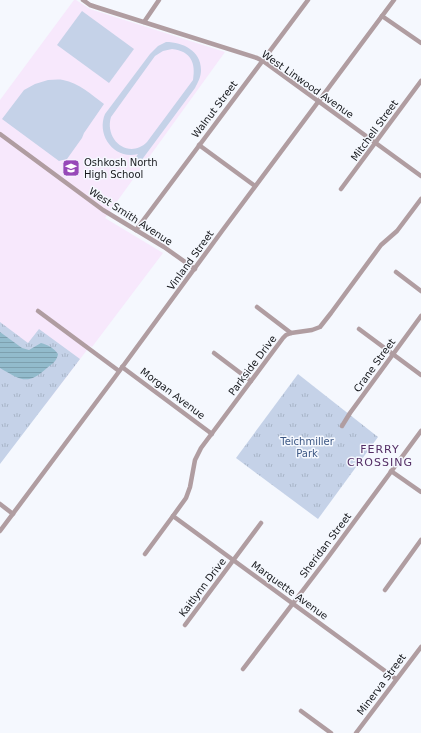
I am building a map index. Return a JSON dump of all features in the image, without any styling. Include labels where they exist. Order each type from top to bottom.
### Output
[{"type":"street","name":"West Linwood Avenue","points":[[83,0],[93,6],[263,60],[421,176]]},
{"type":"street","points":[[144,22],[160,0]]},
{"type":"street","name":"Walnut Street","points":[[136,230],[308,0]]},
{"type":"street","name":"Vinland Street","points":[[0,531],[394,0]]},
{"type":"street","points":[[382,16],[421,43]]},
{"type":"street","name":"Mitchell Street","points":[[341,190],[421,81]]},
{"type":"street","name":"West Smith Avenue","points":[[0,134],[103,210],[164,247],[195,269]]},
{"type":"street","points":[[199,145],[255,186]]},
{"type":"street","name":"Parkside Drive","points":[[145,554],[183,503],[188,493],[197,457],[201,448],[283,338],[291,333],[308,331],[320,326],[382,245],[397,231],[421,199]]},
{"type":"street","points":[[396,272],[421,291]]},
{"type":"street","points":[[257,307],[291,333]]},
{"type":"street","name":"Morgan Avenue","points":[[38,311],[212,434]]},
{"type":"street","name":"Crane Street","points":[[342,426],[421,316]]},
{"type":"street","points":[[359,329],[421,375]]},
{"type":"street","points":[[214,353],[251,381]]},
{"type":"street","name":"Sheridan Street","points":[[243,669],[421,431]]},
{"type":"street","points":[[391,471],[421,492]]},
{"type":"street","points":[[0,504],[13,514]]},
{"type":"street","name":"Marquette Avenue","points":[[174,516],[396,679]]},
{"type":"street","name":"Kaitlynn Drive","points":[[185,625],[261,523]]},
{"type":"street","points":[[385,590],[421,540]]},
{"type":"street","name":"Minerva Street","points":[[356,733],[421,646]]},
{"type":"street","points":[[301,711],[331,733]]},
{"type":"shaded area","name":"Oshkosh North High School","points":[[74,0],[90,9],[225,52],[105,218],[163,253],[92,347],[90,346],[45,405],[0,383],[0,100]]},
{"type":"shaded area","points":[[0,332],[22,348],[29,350],[41,343],[48,346],[55,350],[58,354],[57,359],[40,374],[29,379],[13,376],[0,368]]},
{"type":"green space","points":[[82,11],[134,49],[109,83],[57,45]]},
{"type":"green space","points":[[166,42],[172,42],[185,46],[198,58],[201,70],[195,88],[138,165],[133,161],[138,154],[129,155],[121,153],[109,144],[103,130],[103,122],[105,114],[150,54],[158,46]],"holes":[[[172,49],[184,52],[191,59],[194,68],[193,80],[147,142],[140,147],[133,149],[120,145],[111,133],[111,117],[155,56],[163,51]]]},
{"type":"green space","points":[[48,80],[61,80],[74,84],[104,104],[67,159],[59,161],[2,119],[24,90],[35,84]]},
{"type":"green space","points":[[0,322],[28,343],[39,329],[80,359],[0,464]]},
{"type":"green space","name":"Teichmiller Park","points":[[298,374],[378,437],[318,519],[236,458]]},
{"type":"green space","points":[[348,440],[364,451],[357,461],[341,451]]},
{"type":"place","name":"Oshkosh North High School","points":[[71,168]]},
{"type":"district","name":"FERRY CROSSING","points":[[380,455]]}]
